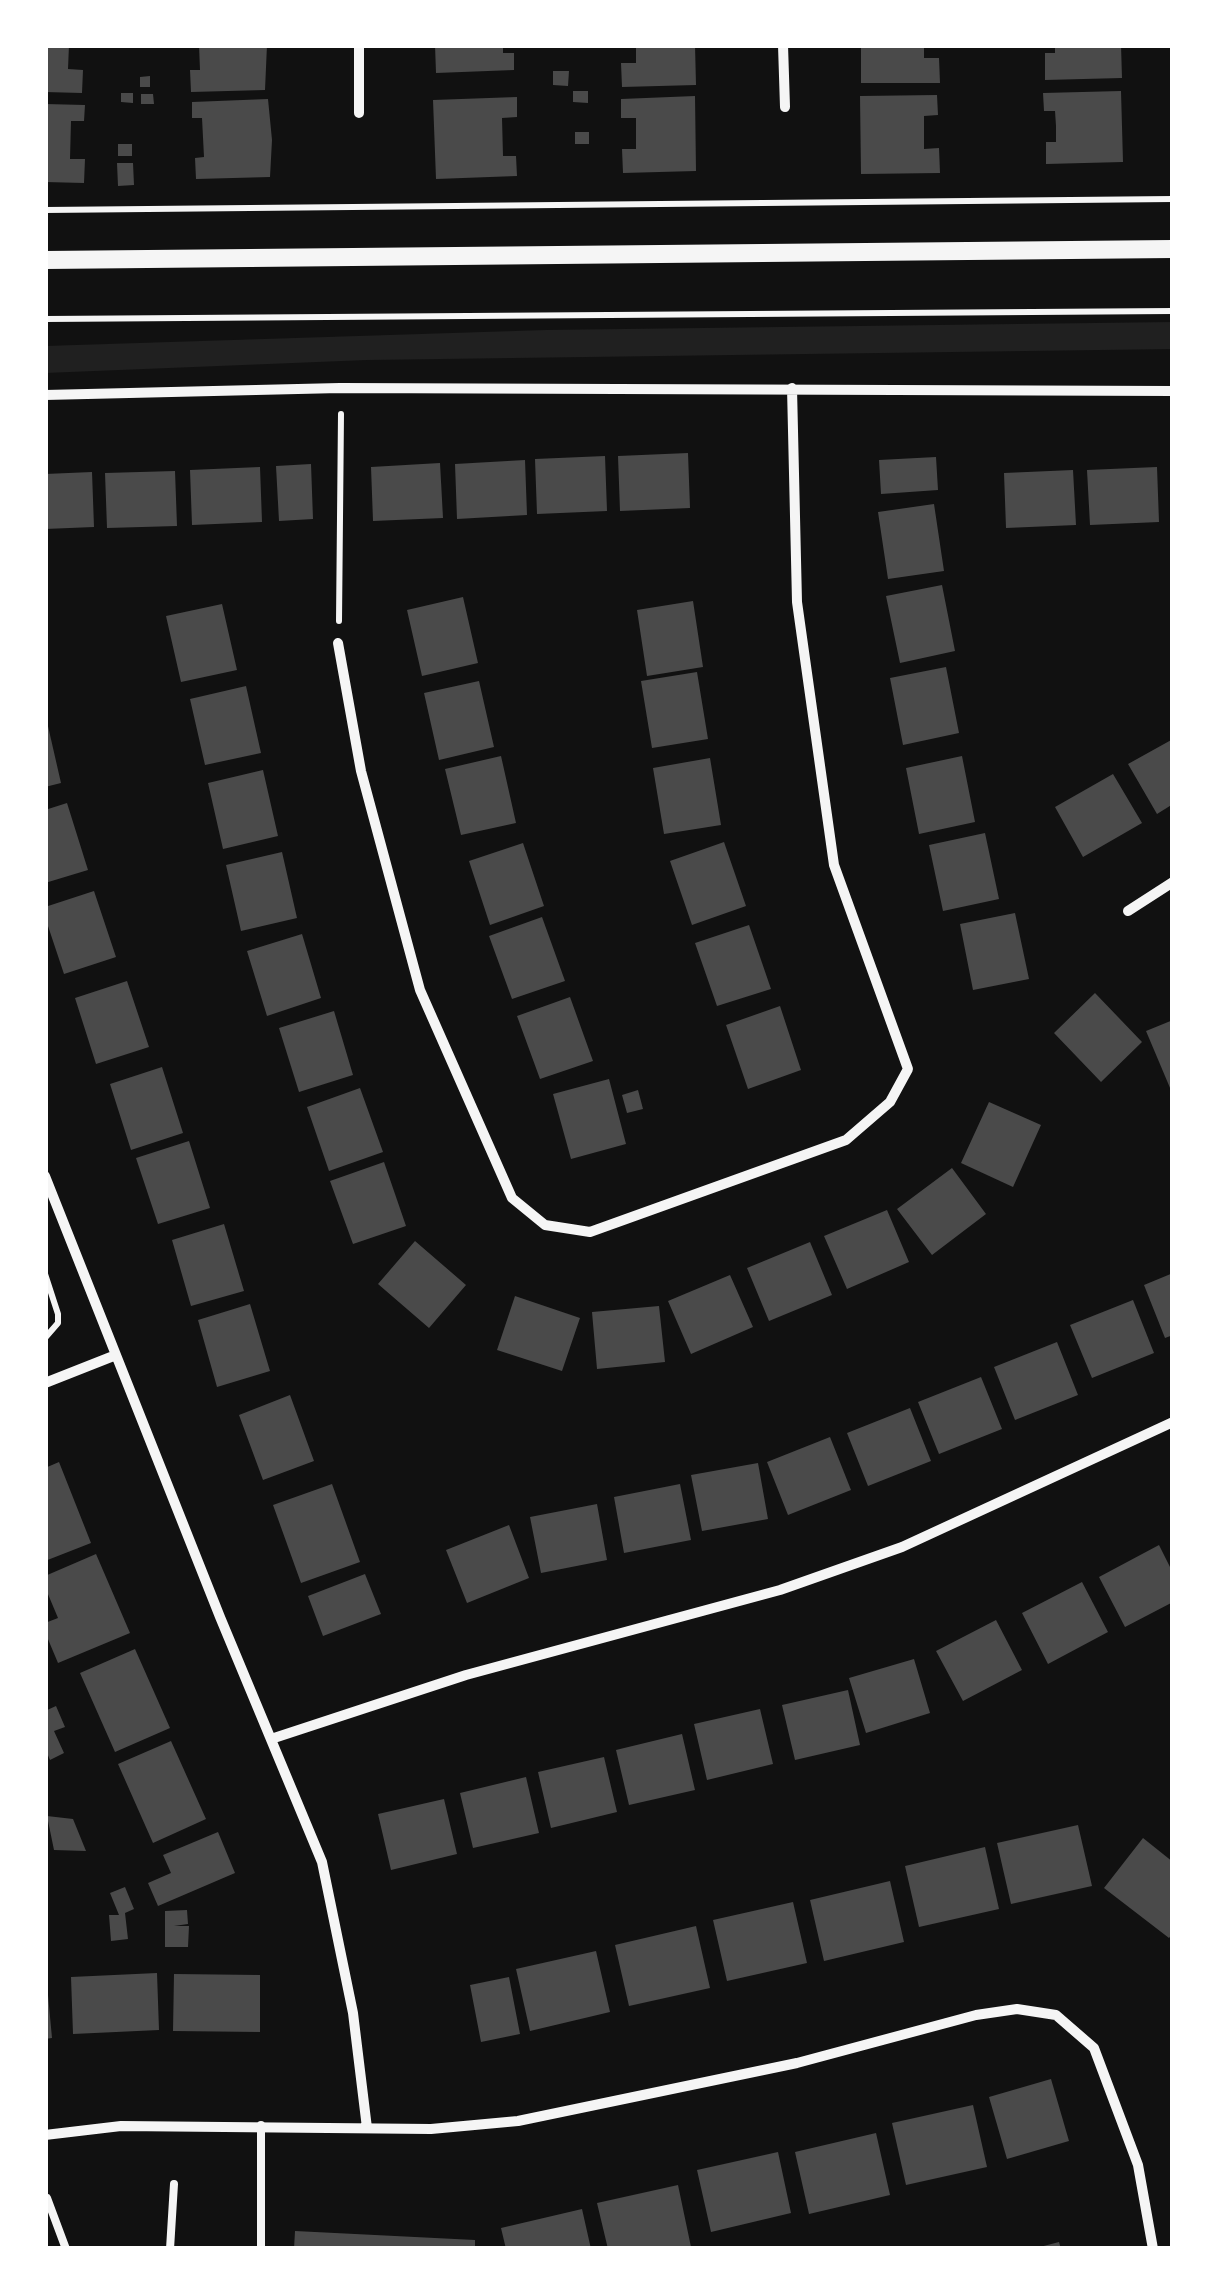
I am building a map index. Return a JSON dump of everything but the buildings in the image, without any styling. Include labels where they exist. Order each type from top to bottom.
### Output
[{"type":"street","points":[[359,45],[359,113]]},
{"type":"street","points":[[783,45],[785,108]]},
{"type":"street","points":[[45,260],[1173,249]]},
{"type":"street","points":[[45,395],[340,388],[1173,391]]},
{"type":"street","points":[[338,643],[361,771],[420,990],[512,1198],[545,1225],[590,1232],[846,1140],[890,1102],[908,1069],[834,865],[797,602],[792,388]]},
{"type":"street","points":[[1128,911],[1173,882]]},
{"type":"street","points":[[45,1176],[322,1862],[353,2013],[368,2128]]},
{"type":"street","points":[[45,1382],[116,1355]]},
{"type":"street","points":[[270,1739],[466,1676],[780,1590],[902,1548],[1173,1422]]},
{"type":"street","points":[[45,2134],[121,2126],[431,2128],[518,2121],[798,2063],[976,2015],[1017,2010],[1056,2015],[1094,2048],[1138,2165],[1153,2249]]},
{"type":"lane","points":[[261,2125],[261,2249]]},
{"type":"lane","points":[[170,2249],[174,2184]]},
{"type":"lane","points":[[47,2198],[66,2249]]},
{"type":"path","points":[[45,210],[1173,199]]},
{"type":"path","points":[[45,319],[1173,311]]},
{"type":"path","points":[[338,643],[340,388]]},
{"type":"path","points":[[45,1274],[58,1323],[45,1338]]},
{"type":"shaded area","points":[[1173,322],[1173,349],[367,360],[45,373],[45,346],[546,330]]}]
